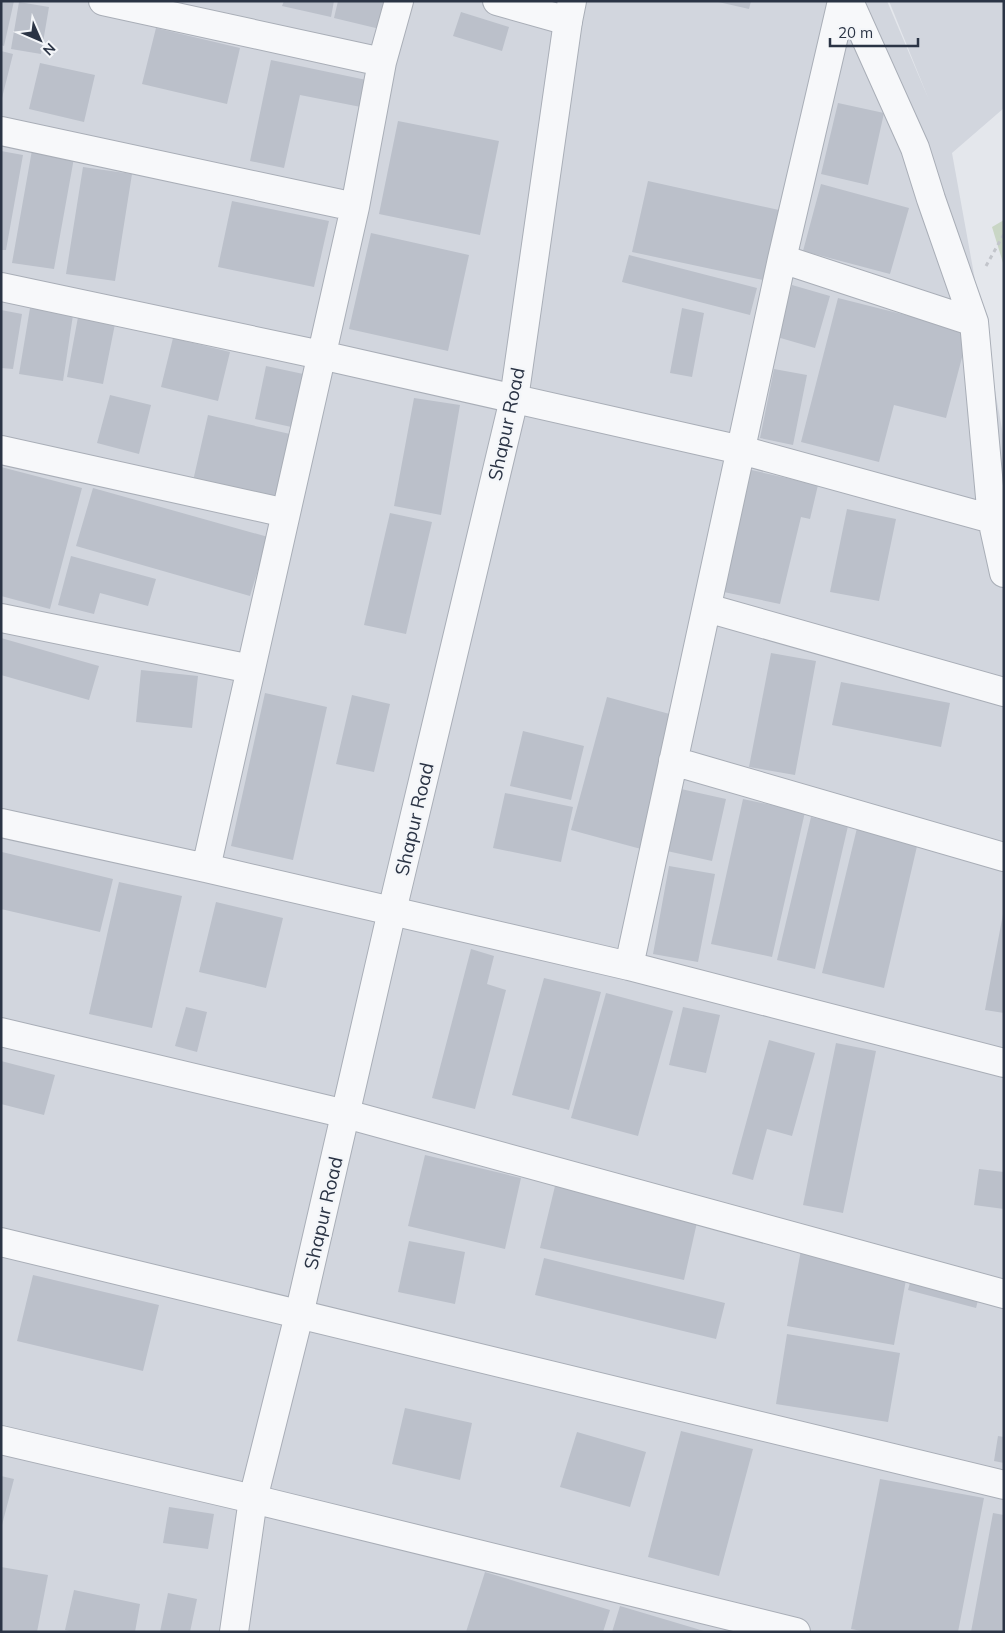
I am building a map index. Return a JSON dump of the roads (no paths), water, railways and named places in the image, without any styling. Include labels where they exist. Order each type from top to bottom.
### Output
[{"type":"street","points":[[103,1],[382,62]]},
{"type":"street","points":[[206,868],[355,206],[382,62],[399,1]]},
{"type":"street","points":[[497,1],[570,11]]},
{"type":"street","points":[[629,966],[782,259],[842,1]]},
{"type":"street","points":[[848,1],[915,148],[974,322],[992,519],[1004,573]]},
{"type":"street","name":"Shapur Road","points":[[234,1632],[253,1499],[299,1315],[392,911],[514,399],[570,11]]},
{"type":"street","points":[[1,131],[355,206]]},
{"type":"street","points":[[782,259],[974,322]]},
{"type":"street","points":[[1,287],[321,355],[741,450],[992,519]]},
{"type":"street","points":[[1,450],[286,513]]},
{"type":"street","points":[[706,608],[1004,692]]},
{"type":"street","points":[[1,618],[251,669]]},
{"type":"street","points":[[673,761],[1004,857]]},
{"type":"street","points":[[1,823],[206,868],[629,966],[1004,1062]]},
{"type":"street","points":[[1,1032],[346,1114],[1004,1294]]},
{"type":"street","points":[[1,1242],[1004,1485]]},
{"type":"street","points":[[1,1440],[253,1499],[796,1632]]}]
